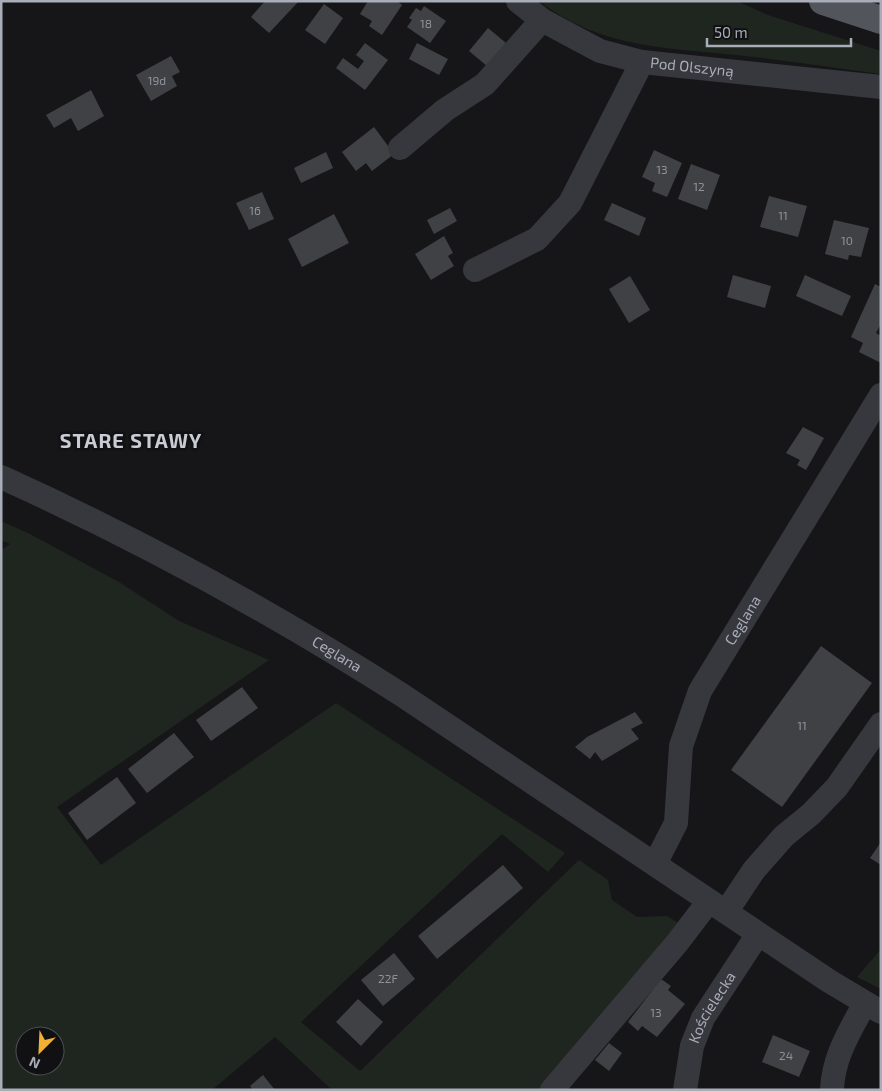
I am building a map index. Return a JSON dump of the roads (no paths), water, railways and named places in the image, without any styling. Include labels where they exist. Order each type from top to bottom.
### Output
[{"type":"main road","points":[[823,1],[881,20]]},
{"type":"street","name":"Pod Olszyną","points":[[518,1],[542,20],[600,51],[642,62],[881,87]]},
{"type":"street","points":[[400,148],[445,110],[485,84],[542,20]]},
{"type":"street","points":[[475,270],[537,239],[570,203],[642,62]]},
{"type":"street","name":"Ceglana","points":[[655,864],[676,823],[681,746],[700,691],[881,395]]},
{"type":"street","name":"Ceglana","points":[[1,477],[98,522],[190,570],[332,650],[717,907],[873,1007]]},
{"type":"street","points":[[552,1090],[677,943],[717,907],[754,870],[778,842],[812,814],[837,787],[881,724]]},
{"type":"street","name":"Kościelecka","points":[[685,1090],[687,1066],[700,1024],[758,934]]},
{"type":"street","points":[[832,1090],[832,1073],[841,1046],[873,1007]]},
{"type":"district","name":"STARE STAWY","points":[[131,441]]}]
